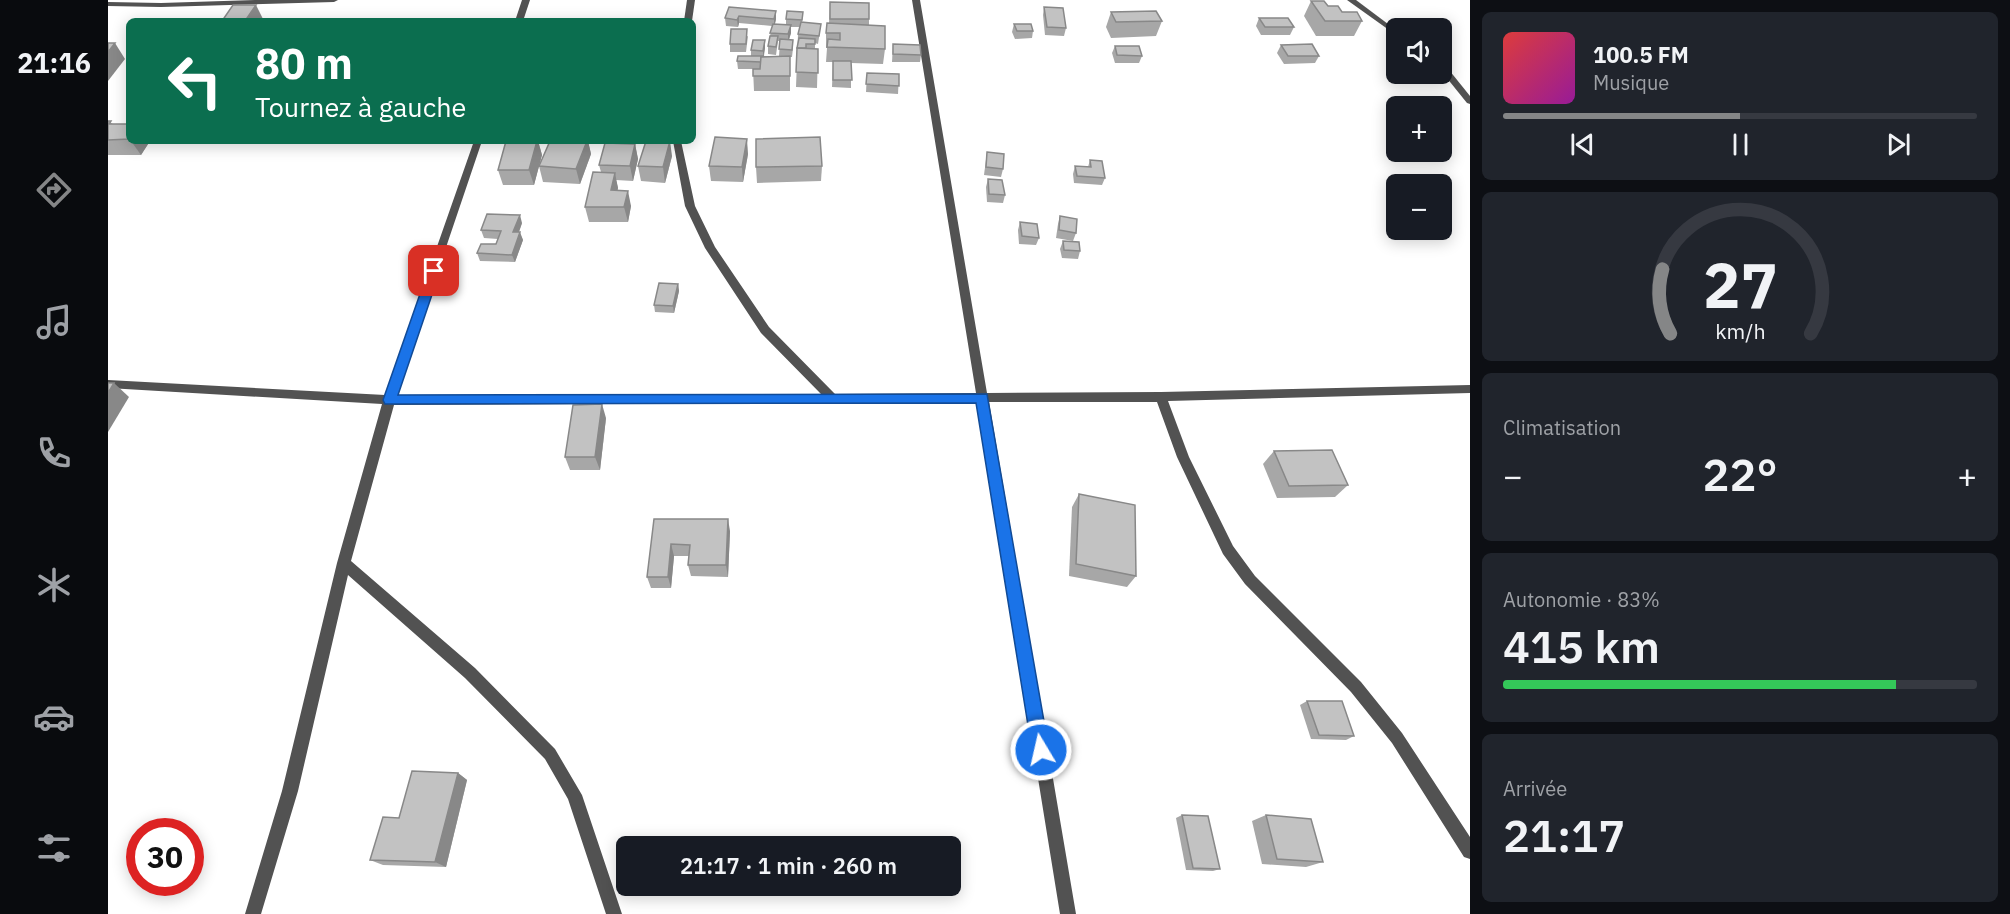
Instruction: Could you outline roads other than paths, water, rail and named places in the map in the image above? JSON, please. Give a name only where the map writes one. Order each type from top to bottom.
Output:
[{"type":"street","points":[[108,4],[334,0]]},
{"type":"street","points":[[520,18],[526,0]]},
{"type":"street","points":[[688,18],[691,0]]},
{"type":"street","points":[[916,0],[1068,914]]},
{"type":"street","points":[[1351,0],[1386,26]]},
{"type":"street","points":[[1452,79],[1470,101]]},
{"type":"street","points":[[253,914],[290,791],[344,563],[389,400],[477,144]]},
{"type":"street","points":[[678,144],[690,206],[710,248],[765,330],[832,398]]},
{"type":"street","points":[[108,384],[389,400],[1161,397],[1470,389]]},
{"type":"street","points":[[1161,397],[1184,457],[1228,550],[1250,580],[1356,687],[1397,738],[1470,851]]},
{"type":"street","points":[[344,563],[470,673],[550,754],[574,795],[614,914]]}]
